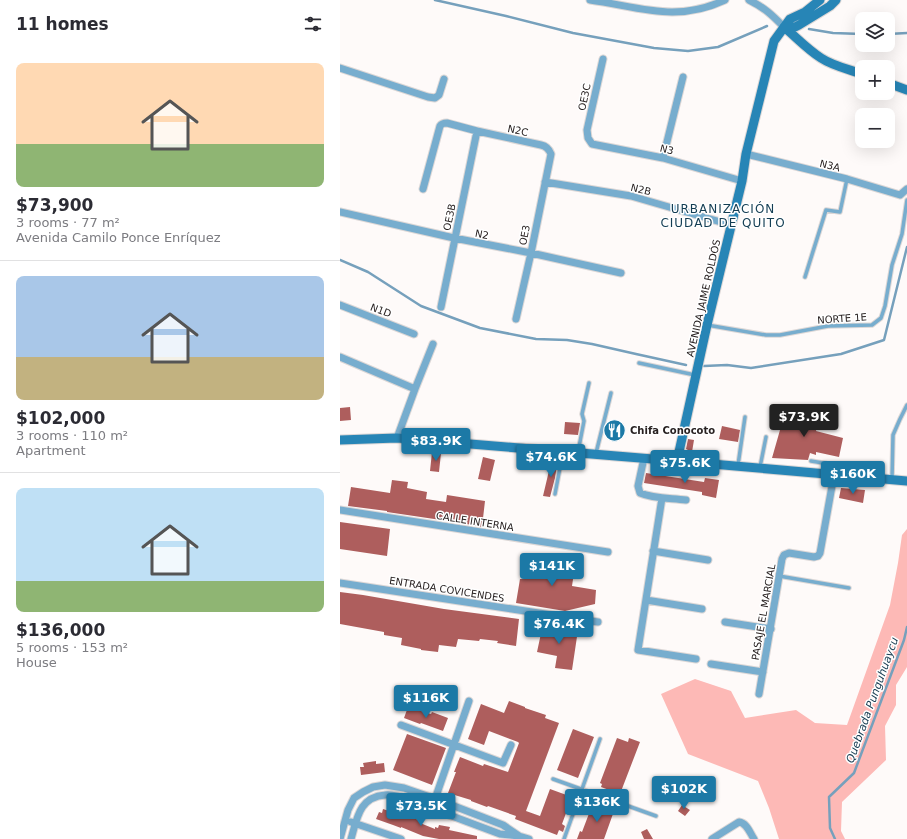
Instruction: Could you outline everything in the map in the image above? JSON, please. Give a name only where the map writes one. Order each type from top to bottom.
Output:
[{"type":"street","points":[[590,0],[658,12],[691,11],[712,6],[725,0]]},
{"type":"street","points":[[749,0],[762,6],[773,15],[814,54],[828,62],[855,72]]},
{"type":"street","name":"AVENIDA JAIME ROLDÓS","points":[[677,461],[707,325],[742,181],[746,154],[774,41],[790,19],[805,12],[820,0]]},
{"type":"street","points":[[784,27],[799,26],[830,2]]},
{"type":"street","name":"OE3C","points":[[588,138],[588,130],[603,59]]},
{"type":"street","points":[[340,68],[435,98],[439,95],[444,79]]},
{"type":"street","points":[[663,158],[683,77]]},
{"type":"street","points":[[895,86],[907,90]]},
{"type":"street","name":"N2C","points":[[423,189],[440,126],[442,124],[447,123],[541,145],[547,148],[551,154]]},
{"type":"street","name":"OE3B","points":[[441,307],[477,131]]},
{"type":"street","name":"N3","points":[[588,138],[592,144],[663,158],[742,181]]},
{"type":"street","name":"OE3","points":[[516,319],[551,154]]},
{"type":"street","name":"N3A","points":[[746,154],[847,179],[900,195],[907,188]]},
{"type":"street","name":"N2B","points":[[545,182],[631,196],[731,225]]},
{"type":"street","name":"N2","points":[[340,212],[454,238],[621,273]]},
{"type":"street","name":"N1D","points":[[340,305],[414,334]]},
{"type":"street","points":[[397,438],[433,344]]},
{"type":"street","points":[[340,357],[415,389]]},
{"type":"street","points":[[340,440],[397,438],[831,474],[907,482]]},
{"type":"street","points":[[644,458],[638,486],[640,493],[662,498],[686,500]]},
{"type":"street","name":"PASAJE EL MARCIAL","points":[[759,694],[782,559],[784,555],[789,553],[814,557],[818,556],[820,553],[831,474]]},
{"type":"street","points":[[662,498],[638,650],[696,659]]},
{"type":"street","name":"CALLE INTERNA","points":[[340,510],[608,552]]},
{"type":"street","points":[[653,551],[708,560]]},
{"type":"street","name":"ENTRADA COVICENDES","points":[[340,583],[598,622]]},
{"type":"street","points":[[646,600],[702,609]]},
{"type":"street","points":[[725,622],[771,629]]},
{"type":"street","points":[[711,664],[763,672]]},
{"type":"street","points":[[431,808],[436,799],[469,700]]},
{"type":"street","points":[[401,725],[503,763],[511,745]]},
{"type":"street","points":[[340,839],[348,810],[354,798],[373,787],[385,785],[404,788],[503,824],[519,836]]},
{"type":"street","points":[[351,839],[358,812],[363,805],[376,797],[386,794],[401,797],[500,834],[519,836],[529,839]]},
{"type":"street","points":[[456,817],[460,808]]},
{"type":"street","points":[[345,821],[356,823],[401,839]]},
{"type":"street","points":[[712,839],[740,822],[743,822],[754,839]]},
{"type":"lane","points":[[805,277],[826,210],[840,212],[847,179]]},
{"type":"lane","name":"NORTE 1E","points":[[707,325],[766,335],[780,335],[828,326],[872,325],[881,318],[883,312],[892,265],[902,234],[907,200]]},
{"type":"lane","points":[[639,363],[696,376]]},
{"type":"lane","points":[[578,453],[584,421],[582,414],[589,383]]},
{"type":"lane","points":[[595,454],[611,393]]},
{"type":"lane","points":[[892,480],[893,435],[907,405]]},
{"type":"lane","points":[[738,466],[745,417]]},
{"type":"lane","points":[[759,468],[766,437]]},
{"type":"lane","points":[[555,494],[563,451]]},
{"type":"lane","points":[[811,461],[829,464],[831,474]]},
{"type":"lane","points":[[779,576],[849,588]]},
{"type":"lane","points":[[564,839],[600,739]]},
{"type":"lane","points":[[553,778],[656,816]]},
{"type":"shaded area","points":[[907,529],[907,667],[896,685],[896,705],[885,726],[886,760],[842,802],[841,831],[845,839],[779,839],[758,781],[688,754],[661,694],[695,679],[731,691],[745,718],[796,710],[815,723],[847,725],[890,605],[902,535]]},
{"type":"building","points":[[350,407],[351,420],[340,421],[340,408]]},
{"type":"building","points":[[786,409],[819,416],[816,431],[843,438],[839,457],[816,452],[816,455],[810,453],[808,460],[772,458]]},
{"type":"building","name":"Chifa Conocoto","points":[[611,421],[624,424],[620,439],[607,436]]},
{"type":"building","points":[[565,422],[580,423],[578,435],[564,434]]},
{"type":"building","points":[[722,426],[740,430],[738,442],[719,439]]},
{"type":"building","points":[[688,439],[694,440],[692,452],[686,449]]},
{"type":"building","points":[[432,452],[441,453],[439,472],[430,471]]},
{"type":"building","points":[[483,457],[495,460],[490,481],[478,479]]},
{"type":"building","points":[[552,458],[558,459],[555,478],[550,497],[543,496]]},
{"type":"building","points":[[646,473],[704,482],[705,478],[719,480],[716,498],[702,495],[702,492],[644,483]]},
{"type":"building","points":[[392,480],[408,482],[407,488],[427,492],[426,499],[446,502],[447,495],[485,501],[482,527],[441,519],[348,506],[351,487],[390,493]]},
{"type":"building","points":[[841,488],[865,490],[863,503],[839,498]]},
{"type":"building","points":[[340,522],[390,529],[387,556],[340,549]]},
{"type":"building","points":[[527,558],[575,566],[572,586],[596,590],[595,604],[565,611],[516,603],[520,579],[524,579]]},
{"type":"building","points":[[340,592],[444,609],[519,619],[516,646],[497,643],[498,641],[480,639],[479,641],[458,639],[456,647],[439,645],[438,652],[401,645],[402,638],[384,635],[384,632],[340,624]]},
{"type":"building","points":[[543,624],[578,630],[572,670],[555,668],[557,656],[537,652]]},
{"type":"building","points":[[509,701],[546,715],[545,718],[559,723],[526,811],[540,816],[550,789],[572,797],[562,824],[565,826],[563,832],[559,830],[557,835],[515,819],[516,816],[448,793],[460,757],[483,766],[484,764],[508,772],[519,743],[518,742],[489,731],[484,745],[468,739],[481,704],[504,713]]},
{"type":"building","points":[[408,707],[431,714],[432,712],[448,718],[443,731],[404,718]]},
{"type":"building","points":[[573,729],[594,737],[578,778],[557,770]]},
{"type":"building","points":[[407,734],[446,748],[432,785],[393,770]]},
{"type":"building","points":[[617,738],[628,742],[629,738],[640,742],[620,794],[601,787],[602,784],[600,783]]},
{"type":"building","points":[[376,761],[376,764],[384,763],[385,772],[361,775],[360,767],[364,767],[363,763]]},
{"type":"building","points":[[593,803],[614,811],[604,839],[577,839],[580,831],[582,832]]},
{"type":"building","points":[[682,805],[690,810],[685,816],[678,811]]},
{"type":"building","points":[[383,809],[401,813],[421,821],[420,823],[435,829],[435,827],[438,828],[439,825],[450,827],[449,830],[477,836],[477,839],[439,839],[423,836],[376,819],[379,812],[382,813]]},
{"type":"building","points":[[647,829],[653,839],[644,839],[641,832]]},
{"type":"waterway","points":[[435,0],[573,33],[654,48],[688,51],[718,47],[767,26]]},
{"type":"waterway","points":[[809,29],[833,33],[855,34]]},
{"type":"waterway","points":[[895,34],[907,33]]},
{"type":"waterway","points":[[704,366],[727,365],[751,368],[841,354],[884,340],[907,247]]},
{"type":"waterway","points":[[340,260],[368,272],[421,306],[480,328],[536,339],[567,340],[592,344],[686,365]]},
{"type":"waterway","name":"Quebrada Punguhuaycu","points":[[835,839],[830,828],[829,797],[854,773],[904,640],[907,627]]},
{"type":"place","name":"Chifa Conocoto","points":[[615,430]]},
{"type":"district","name":"URBANIZACIÓN CIUDAD DE QUITO","points":[[723,216]]}]
